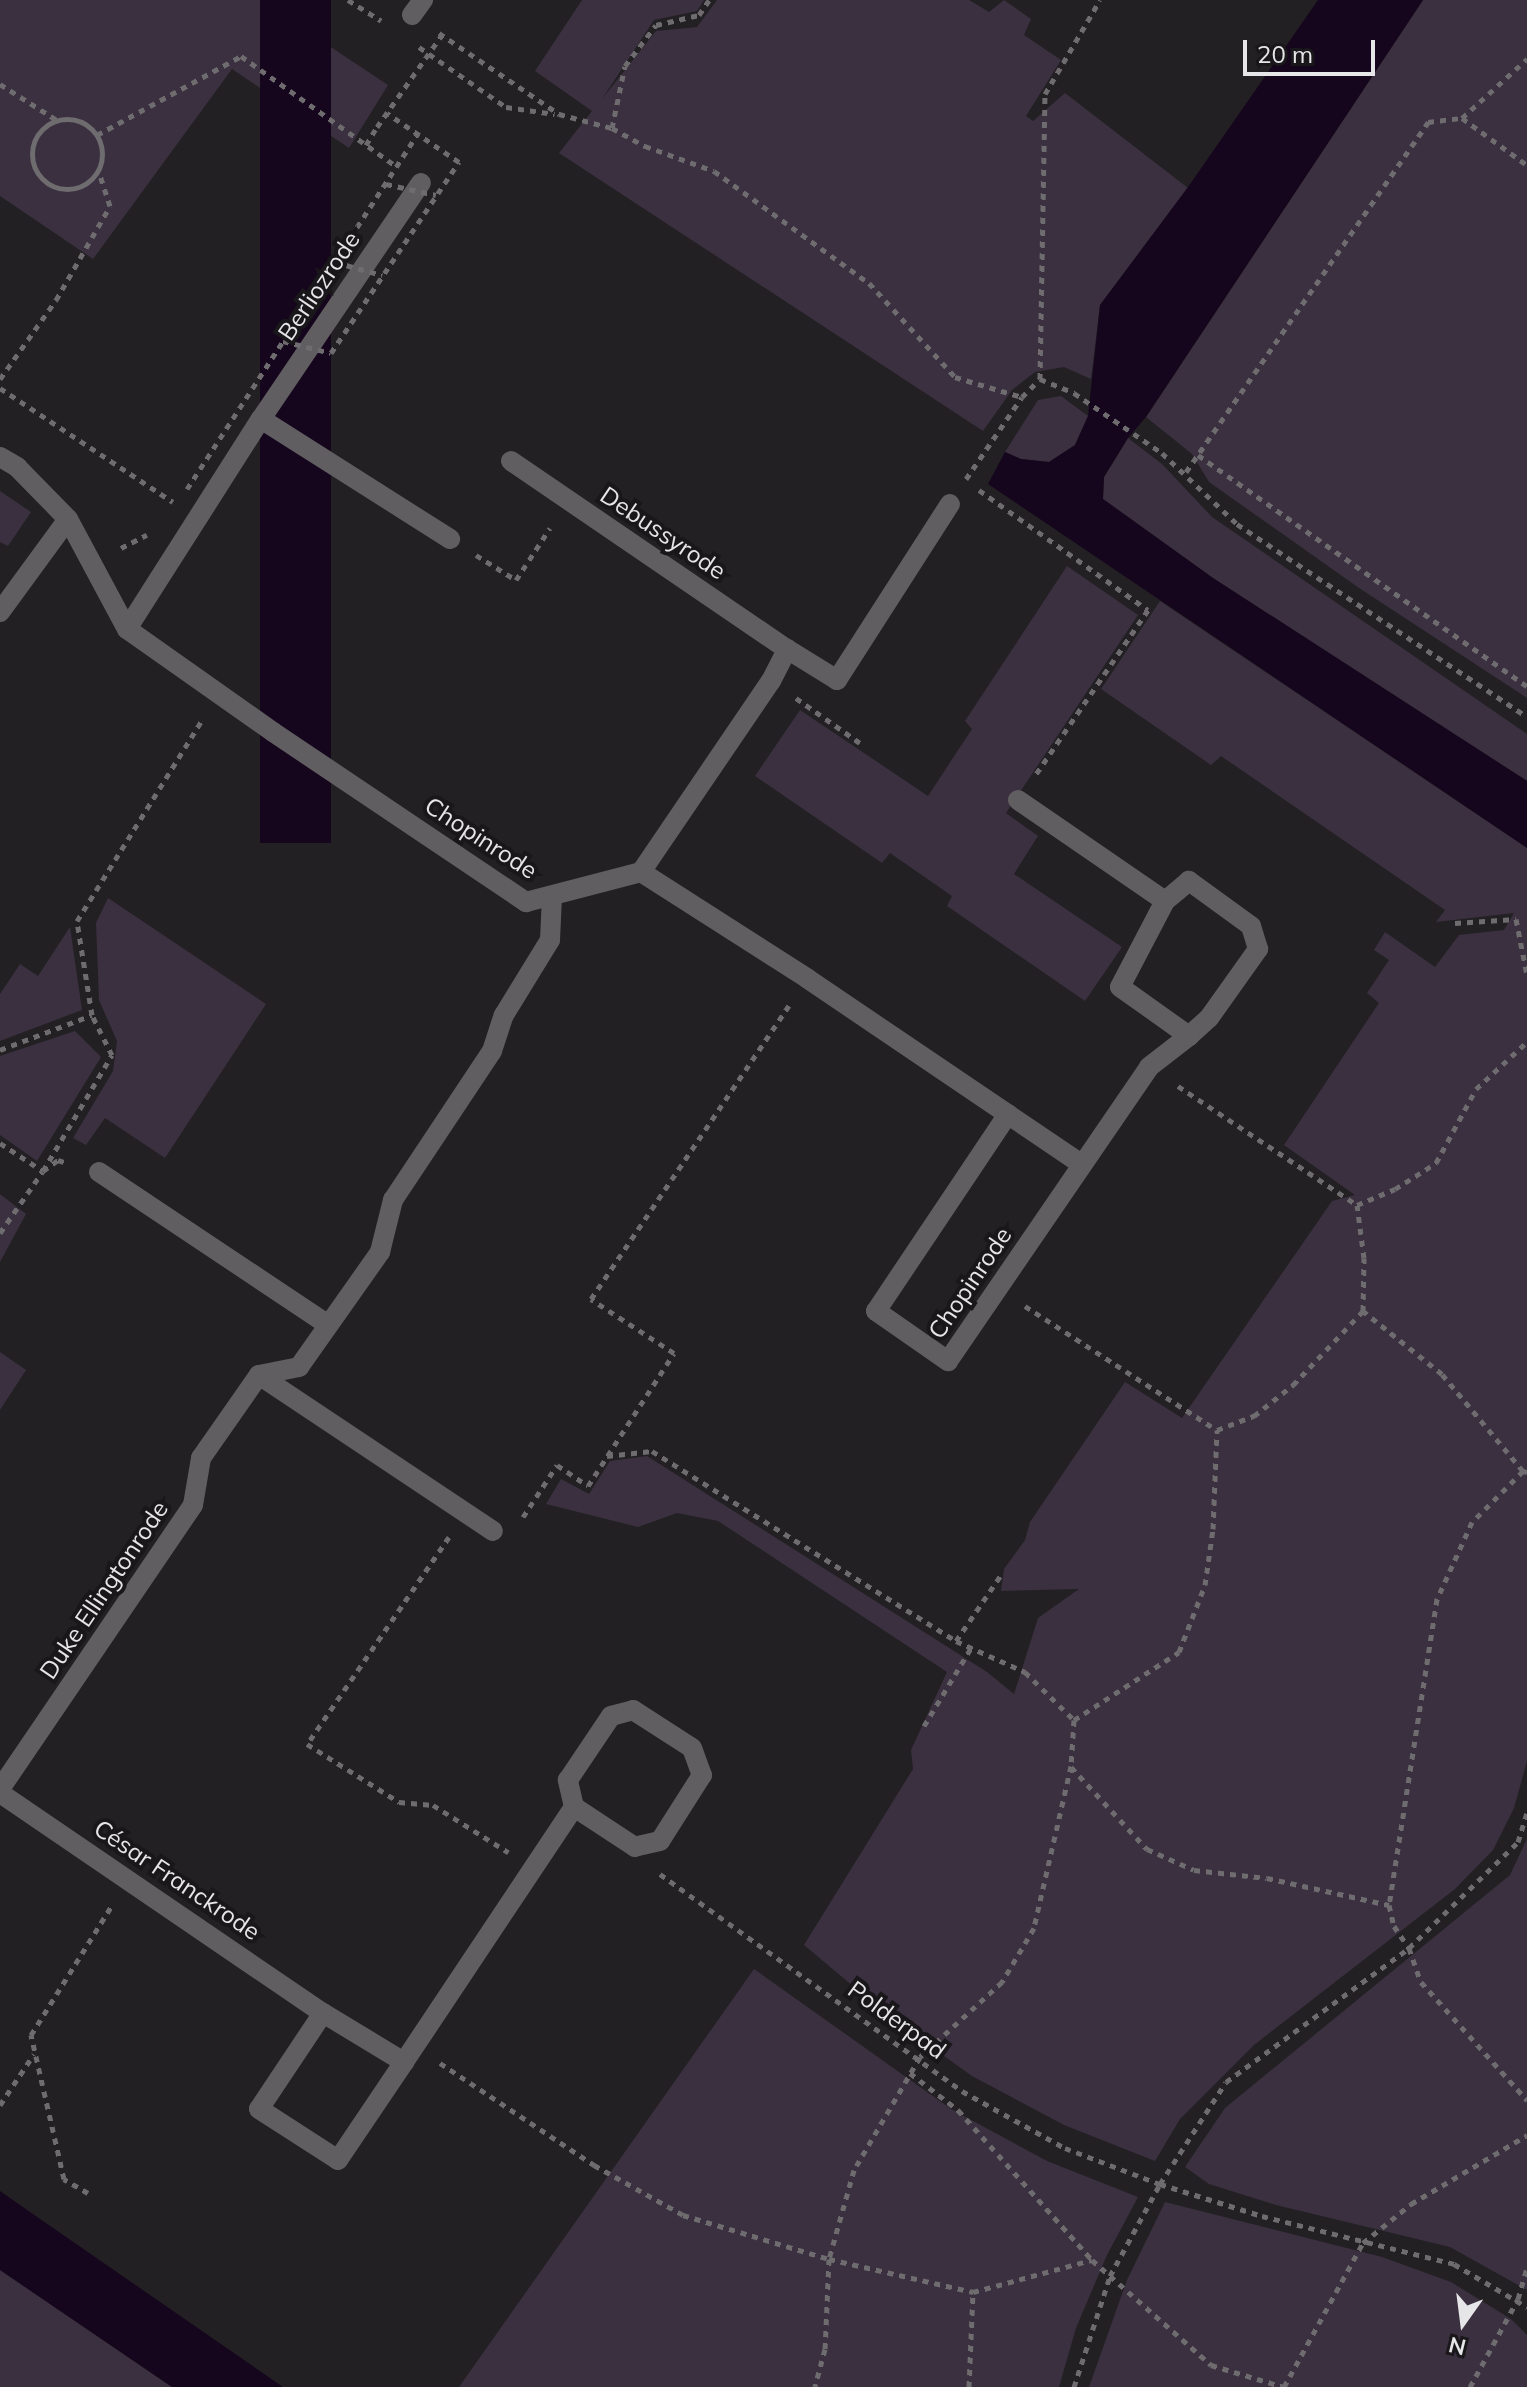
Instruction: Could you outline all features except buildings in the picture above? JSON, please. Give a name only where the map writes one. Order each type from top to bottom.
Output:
[{"type":"street","name":"Berliozrode","points":[[127,629],[261,419],[429,189]]},
{"type":"street","points":[[261,419],[450,539]]},
{"type":"street","name":"Chopinrode","points":[[0,457],[17,467],[68,519],[127,629],[526,902],[641,872]]},
{"type":"street","name":"Debussyrode","points":[[511,461],[837,680],[950,504]]},
{"type":"street","points":[[0,612],[68,519]]},
{"type":"street","points":[[787,649],[771,681],[641,872],[808,979],[1080,1163]]},
{"type":"street","points":[[1018,800],[1165,901],[1120,987],[1189,1036]]},
{"type":"street","name":"Chopinrode","points":[[1008,1114],[876,1311],[948,1361],[999,1289],[1080,1163],[1149,1067],[1209,1018],[1258,949],[1251,926],[1189,881],[1165,901]]},
{"type":"street","points":[[259,1375],[299,1367],[380,1252],[393,1200],[492,1051],[504,1015],[550,940],[552,896]]},
{"type":"street","points":[[99,1172],[328,1325]]},
{"type":"street","points":[[259,1375],[493,1531]]},
{"type":"street","name":"Duke Ellingtonrode","points":[[0,1791],[193,1505],[201,1458],[259,1375]]},
{"type":"street","points":[[633,1710],[692,1748],[702,1775],[660,1841],[635,1847],[574,1807],[568,1780],[611,1716],[633,1710]]},
{"type":"street","name":"César Franckrode","points":[[0,1791],[323,2013],[410,2054]]},
{"type":"street","points":[[323,2013],[259,2109],[338,2160],[574,1807]]},
{"type":"path","points":[[348,0],[390,28]]},
{"type":"path","points":[[612,128],[625,66],[656,25],[699,15],[709,0]]},
{"type":"path","points":[[950,504],[1022,397],[1040,379],[1045,94],[1100,0]]},
{"type":"path","points":[[418,7],[442,35],[559,114]]},
{"type":"path","points":[[366,145],[442,35]]},
{"type":"path","points":[[416,45],[506,107],[559,114],[612,128],[645,146],[714,171],[869,283],[955,377],[1022,397]]},
{"type":"path","points":[[97,135],[241,56],[429,189]]},
{"type":"path","points":[[1186,472],[1428,122],[1462,118],[1527,59]]},
{"type":"path","points":[[0,84],[57,120],[76,120],[97,135],[102,146],[98,170],[110,206],[56,300],[0,379]]},
{"type":"path","points":[[283,341],[331,353],[382,275],[429,189],[459,162],[387,113]]},
{"type":"path","points":[[1462,118],[1527,165]]},
{"type":"path","points":[[57,120],[38,134],[32,149],[37,174],[46,183],[71,189],[89,181],[98,170]]},
{"type":"path","points":[[187,489],[418,133]]},
{"type":"path","points":[[386,184],[429,189]]},
{"type":"path","points":[[335,262],[382,275]]},
{"type":"path","points":[[1040,379],[1074,393],[1162,453],[1186,472],[1237,524],[1527,717]]},
{"type":"path","points":[[0,388],[177,504]]},
{"type":"path","points":[[1198,455],[1527,686]]},
{"type":"path","points":[[450,539],[516,580],[568,500]]},
{"type":"path","points":[[994,500],[1148,610],[1018,800]]},
{"type":"path","points":[[771,681],[860,743]]},
{"type":"path","points":[[0,1233],[43,1171],[112,1055],[92,1015],[77,921],[218,693]]},
{"type":"path","points":[[1455,923],[1516,919],[1527,975]]},
{"type":"path","points":[[493,1531],[507,1540],[557,1465],[588,1486],[674,1353],[591,1299],[808,979]]},
{"type":"path","points":[[0,1050],[92,1015]]},
{"type":"path","points":[[1357,1205],[1395,1189],[1436,1163],[1476,1089],[1527,1042]]},
{"type":"path","points":[[1149,1067],[1357,1205],[1364,1258],[1363,1311],[1293,1385],[1254,1416],[1217,1430]]},
{"type":"path","points":[[0,1143],[43,1171]]},
{"type":"path","points":[[43,1171],[58,1160],[99,1172]]},
{"type":"path","points":[[999,1289],[1217,1430]]},
{"type":"path","points":[[1363,1311],[1442,1374],[1525,1471],[1472,1522],[1437,1599],[1389,1905],[1394,1926],[1409,1948],[1421,1982],[1527,2100]]},
{"type":"path","points":[[1074,1720],[1179,1652],[1205,1585],[1213,1529],[1217,1430]]},
{"type":"path","points":[[607,1456],[652,1451],[956,1641],[1025,1672],[1074,1720],[1071,1766],[1051,1865],[1034,1928],[1002,1982],[920,2057],[854,2170],[829,2259],[825,2349],[815,2387]]},
{"type":"path","points":[[466,1512],[307,1744],[399,1802],[433,1805],[533,1867]]},
{"type":"path","points":[[956,1641],[1001,1575]]},
{"type":"path","points":[[924,1726],[971,1648]]},
{"type":"path","points":[[1071,1766],[1147,1849],[1194,1870],[1267,1878],[1389,1905]]},
{"type":"path","points":[[1074,2387],[1110,2276],[1160,2184],[1226,2082],[1409,1948],[1518,1842],[1527,1813]]},
{"type":"path","name":"Polderpad","points":[[635,1847],[648,1867],[920,2057],[962,2091],[1065,2148],[1160,2184],[1363,2243],[1454,2264],[1527,2307]]},
{"type":"path","points":[[88,2193],[64,2179],[31,2035],[128,1878]]},
{"type":"path","points":[[0,2105],[35,2053]]},
{"type":"path","points":[[410,2054],[683,2215],[829,2259],[973,2292],[1092,2260]]},
{"type":"path","points":[[910,2073],[958,2110],[1092,2260],[1211,2365],[1284,2387],[1363,2243],[1411,2204],[1527,2135]]},
{"type":"path","points":[[1470,2387],[1518,2299],[1527,2267]]},
{"type":"path","points":[[969,2387],[973,2292]]},
{"type":"shaded area","points":[[0,0],[260,0],[388,85],[349,148],[232,69],[93,259],[0,196]]},
{"type":"shaded area","points":[[260,0],[331,0],[331,843],[260,843]]},
{"type":"shaded area","points":[[582,0],[704,0],[697,11],[654,20],[602,99],[656,31],[697,27],[717,0],[969,0],[989,12],[1004,0],[1031,19],[1024,35],[1061,60],[1026,116],[1033,121],[1065,93],[1188,188],[1100,305],[1091,379],[1064,367],[1035,372],[1012,390],[983,431],[559,153],[592,111],[535,71]]},
{"type":"shaded area","points":[[1318,0],[1423,0],[1146,417],[1128,438],[1104,477],[1103,499],[1213,578],[1527,781],[1527,848],[988,484],[1005,452],[1021,459],[1049,462],[1075,445],[1088,416],[1100,305],[1188,187]]},
{"type":"shaded area","points":[[1423,0],[1527,0],[1527,698],[1359,588],[1209,482],[1192,454],[1146,417]]},
{"type":"shaded area","points":[[1061,396],[1088,416],[1075,445],[1049,462],[1021,459],[1005,452],[1038,400]]},
{"type":"shaded area","points":[[1128,438],[1162,464],[1212,517],[1527,734],[1527,781],[1213,578],[1103,499],[1104,477]]},
{"type":"shaded area","points":[[0,491],[31,512],[8,546],[0,542]]},
{"type":"shaded area","points":[[1067,566],[1138,615],[1006,813],[1038,836],[1014,874],[1122,947],[1085,1001],[947,906],[952,896],[890,853],[882,863],[755,776],[800,710],[928,796],[972,729],[965,721]]},
{"type":"shaded area","points":[[1160,601],[1527,848],[1527,1761],[1514,1808],[1493,1850],[1455,1889],[1254,2045],[1180,2119],[1155,2161],[1064,2125],[972,2076],[891,2018],[804,1945],[913,1769],[911,1750],[947,1672],[718,1521],[677,1513],[638,1527],[546,1504],[561,1479],[589,1494],[610,1461],[647,1456],[987,1672],[1014,1694],[1038,1618],[1079,1589],[1001,1591],[1004,1569],[1025,1540],[1030,1522],[1125,1382],[1182,1418],[1332,1201],[1355,1195],[1284,1145],[1379,1003],[1367,993],[1389,960],[1374,950],[1385,932],[1435,967],[1459,935],[1504,930],[1514,913],[1436,922],[1445,910],[1221,756],[1211,765],[1101,689]]},
{"type":"shaded area","points":[[108,898],[266,1004],[165,1158],[105,1118],[86,1145],[73,1138],[113,1071],[117,1041],[99,1000],[96,923]]},
{"type":"shaded area","points":[[70,927],[82,1010],[0,1041],[0,994],[20,964],[38,976]]},
{"type":"shaded area","points":[[75,1031],[101,1057],[37,1161],[0,1135],[0,1056]]},
{"type":"shaded area","points":[[0,1194],[26,1214],[0,1262]]},
{"type":"shaded area","points":[[0,1352],[26,1370],[0,1410]]},
{"type":"shaded area","points":[[1527,1839],[1527,2290],[1450,2247],[1276,2205],[1209,2184],[1185,2167],[1225,2108],[1510,1875]]},
{"type":"shaded area","points":[[754,1969],[951,2109],[1047,2161],[1138,2197],[1107,2255],[1076,2328],[1059,2387],[459,2387]]},
{"type":"shaded area","points":[[0,2191],[283,2387],[172,2387],[0,2270]]},
{"type":"shaded area","points":[[1165,2202],[1382,2257],[1451,2282],[1511,2319],[1527,2335],[1527,2387],[1089,2387],[1127,2280]]},
{"type":"shaded area","points":[[0,2270],[172,2387],[0,2387]]}]
